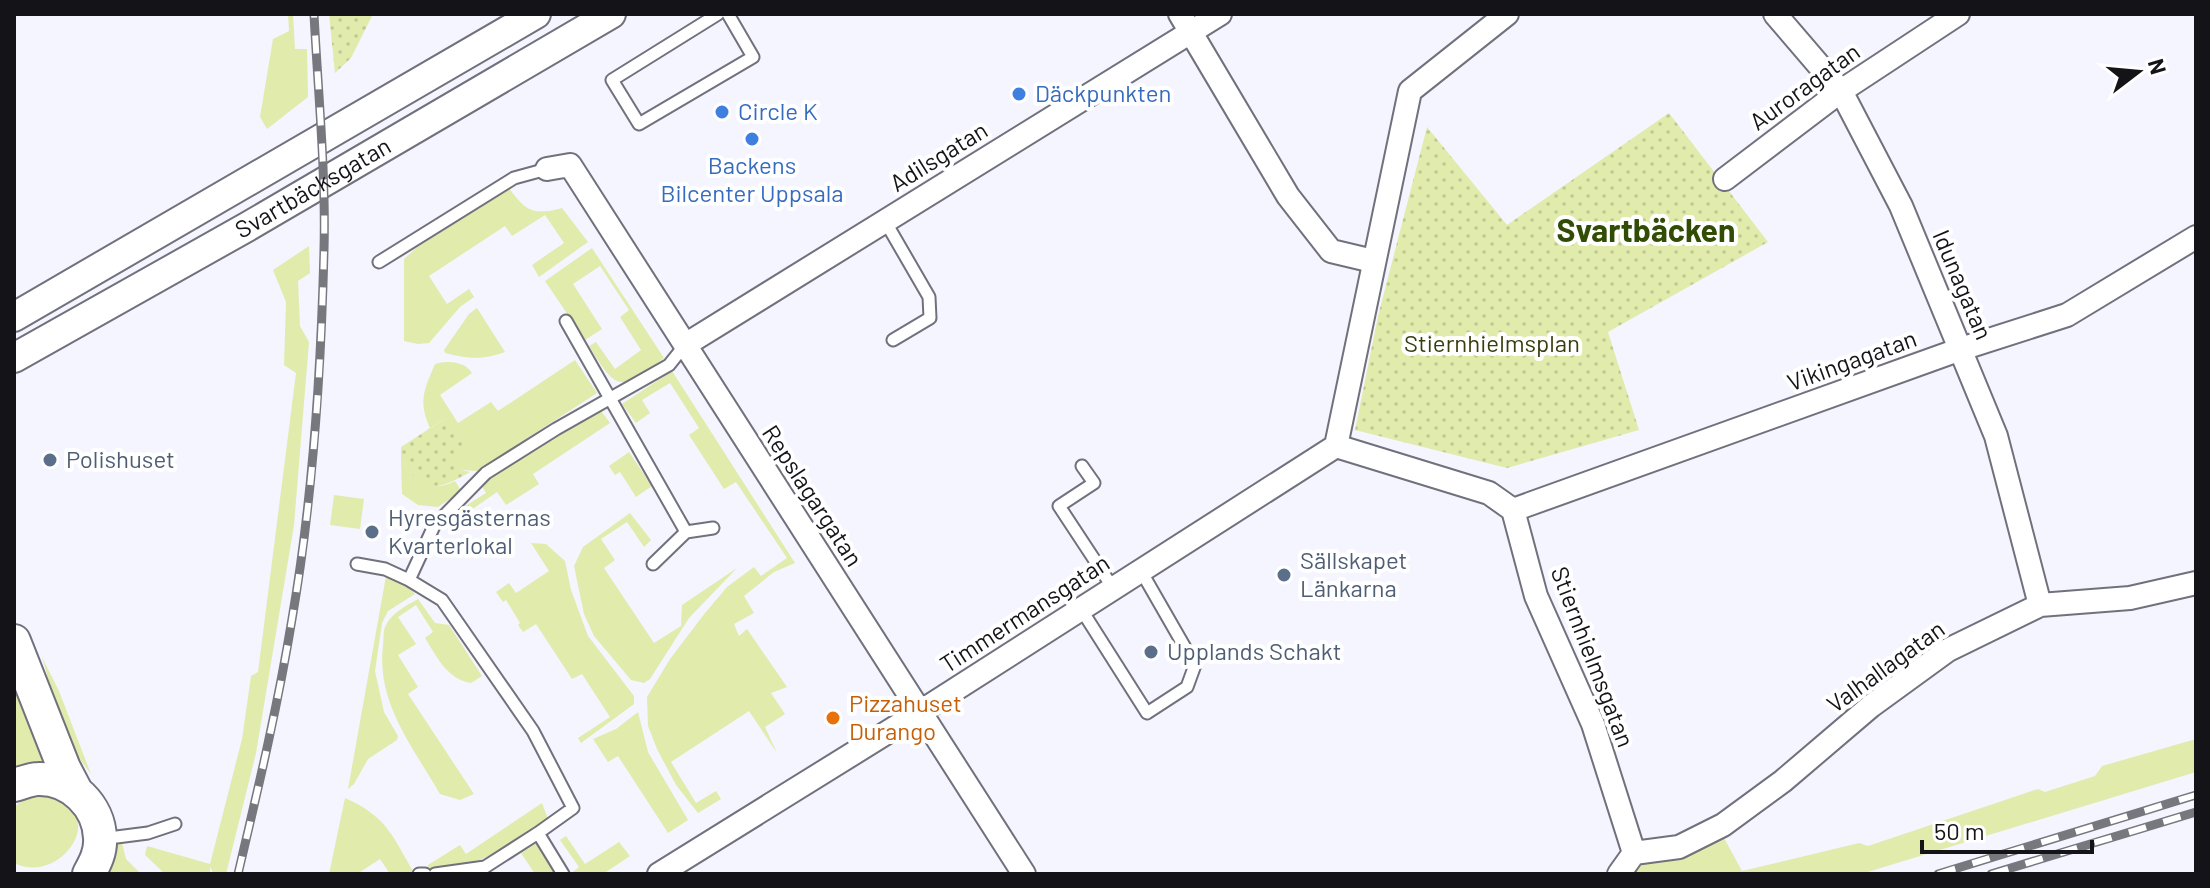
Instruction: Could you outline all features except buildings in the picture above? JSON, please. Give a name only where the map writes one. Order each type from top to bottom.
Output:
[{"type":"main road","points":[[14,641],[64,768],[95,816],[100,839],[98,857],[89,874]]},
{"type":"main road","points":[[14,785],[37,779],[58,781],[76,791]]},
{"type":"street","name":"Svartbäcksgatan","points":[[14,317],[536,14]]},
{"type":"street","name":"Svartbäcksgatan","points":[[14,358],[247,227],[611,14]]},
{"type":"street","name":"Adilsgatan","points":[[685,345],[885,221],[1185,23],[1220,14]]},
{"type":"street","points":[[1507,14],[1410,91],[1336,446],[1489,493],[1513,510]]},
{"type":"street","name":"Idunagatan","points":[[1775,14],[1841,91],[1901,206],[1996,436],[2040,605]]},
{"type":"street","name":"Auroragatan","points":[[1725,179],[1841,91],[1958,14]]},
{"type":"street","points":[[1185,23],[1288,196],[1331,251],[1373,261]]},
{"type":"street","name":"Repslagargatan","points":[[547,169],[570,165],[1024,874]]},
{"type":"street","name":"Vikingagatan","points":[[1513,510],[1961,349],[2067,315],[2196,237]]},
{"type":"street","name":"Timmermansgatan","points":[[659,874],[920,712],[1336,446]]},
{"type":"street","name":"Stiernhielmsgatan","points":[[1513,510],[1536,596],[1593,724],[1634,853]]},
{"type":"street","name":"Valhallagatan","points":[[1634,853],[1679,847],[1723,825],[1783,781],[1871,706],[1948,650],[2040,605],[2130,598],[2196,583]]},
{"type":"street","points":[[1619,874],[1634,853]]},
{"type":"lane","points":[[718,14],[612,80],[639,124],[753,57],[728,14]]},
{"type":"lane","points":[[379,262],[514,178],[547,169]]},
{"type":"lane","points":[[885,221],[929,297],[930,318],[893,340]]},
{"type":"lane","points":[[566,321],[686,532]]},
{"type":"lane","points":[[409,580],[434,526],[486,473],[669,365],[685,345]]},
{"type":"lane","points":[[1082,466],[1094,483],[1059,506],[1113,588]]},
{"type":"lane","points":[[653,564],[686,532],[713,528]]},
{"type":"lane","points":[[357,564],[385,569],[442,600],[533,731],[573,808],[485,867],[435,874]]},
{"type":"lane","points":[[1081,609],[1147,713],[1187,687],[1195,665],[1141,571]]},
{"type":"lane","points":[[100,839],[148,833],[175,824]]},
{"type":"lane","points":[[538,833],[563,874]]},
{"type":"green space","points":[[288,14],[293,14],[295,49],[307,49],[308,97],[267,129],[260,117],[273,39],[289,31]]},
{"type":"green space","points":[[329,14],[373,14],[351,58],[335,73]]},
{"type":"green space","name":"Stiernhielmsplan","points":[[1669,113],[1768,242],[1608,332],[1639,430],[1507,468],[1355,430],[1378,316],[1427,127],[1507,225]]},
{"type":"green space","points":[[509,188],[531,210],[562,208],[588,242],[539,277],[532,265],[564,243],[545,215],[512,236],[505,226],[429,276],[447,304],[469,289],[474,297],[460,307],[429,343],[404,341],[404,259]]},
{"type":"green space","points":[[309,246],[310,273],[298,281],[300,326],[309,342],[294,525],[256,753],[226,874],[214,874],[210,867],[210,874],[165,874],[145,855],[147,846],[210,864],[242,739],[251,676],[258,672],[296,373],[284,365],[286,302],[273,270]]},
{"type":"green space","points":[[592,248],[664,358],[629,381],[621,382],[607,373],[589,346],[596,342],[615,369],[641,350],[620,317],[629,310],[600,266],[573,284],[602,329],[585,340],[545,281]]},
{"type":"green space","points":[[477,308],[505,352],[475,358],[445,353],[444,350],[469,314]]},
{"type":"green space","points":[[575,360],[597,393],[477,471],[461,470],[450,461],[446,418],[430,428],[424,410],[425,389],[435,364],[455,362],[472,373],[440,395],[458,423],[491,402],[498,411]]},
{"type":"green space","points":[[672,371],[795,563],[774,572],[744,596],[754,613],[734,624],[739,636],[747,629],[787,687],[771,693],[785,714],[765,727],[777,753],[749,711],[671,762],[696,803],[716,791],[721,799],[698,813],[676,785],[657,749],[648,726],[647,697],[670,659],[727,587],[754,567],[761,576],[787,558],[736,482],[724,489],[689,435],[699,428],[670,383],[642,400],[650,413],[636,423],[622,404]]},
{"type":"green space","points":[[599,408],[610,423],[533,474],[539,484],[506,505],[497,492],[464,515],[459,510],[486,493],[480,483]]},
{"type":"green space","points":[[446,418],[468,450],[451,461],[461,470],[470,472],[449,483],[432,486],[417,479],[401,460],[401,447]]},
{"type":"green space","points":[[629,452],[652,486],[636,497],[620,472],[615,475],[609,466]]},
{"type":"green space","points":[[401,460],[424,483],[438,486],[455,481],[460,489],[438,507],[418,505],[402,494]]},
{"type":"green space","points":[[334,495],[364,499],[360,529],[330,525]]},
{"type":"green space","points":[[630,513],[651,540],[644,547],[627,522],[601,539],[615,560],[604,568],[654,643],[681,626],[682,605],[737,568],[689,618],[650,679],[644,683],[631,680],[594,636],[584,614],[574,566],[583,547]]},
{"type":"green space","points":[[531,543],[546,544],[565,561],[571,590],[588,636],[634,696],[634,704],[581,743],[578,738],[610,717],[582,674],[572,679],[536,624],[523,632],[506,600],[503,602],[496,592],[509,583],[516,593],[549,571]]},
{"type":"green space","points":[[386,576],[408,585],[415,594],[388,611],[382,623],[375,671],[384,712],[398,736],[397,740],[368,759],[348,789]]},
{"type":"green space","points":[[418,599],[435,623],[449,625],[482,676],[471,683],[449,672],[425,638],[433,632],[416,605],[398,617],[416,644],[398,655],[418,687],[408,694],[474,794],[460,800],[440,794],[399,724],[385,686],[382,666],[385,627],[395,614]]},
{"type":"green space","points":[[42,657],[59,691],[91,774],[61,727]]},
{"type":"green space","points":[[14,687],[47,770],[14,776]]},
{"type":"green space","points":[[638,712],[648,752],[688,820],[668,833],[618,756],[608,762],[593,739],[616,729]]},
{"type":"green space","points":[[2196,739],[2196,772],[1861,874],[1624,874],[1657,856],[1724,838],[1742,871],[1859,843],[1868,846],[2038,789],[2045,792],[2095,776],[2102,766]]},
{"type":"green space","points":[[35,796],[60,801],[74,812],[78,826],[75,840],[65,854],[50,864],[33,867],[14,863],[14,807],[22,800]]},
{"type":"green space","points":[[345,798],[370,812],[386,828],[413,871],[411,874],[390,874],[380,859],[357,874],[329,874]]},
{"type":"green space","points":[[542,803],[548,819],[507,847],[462,865],[428,869],[428,865],[460,845],[466,854]]},
{"type":"green space","points":[[566,836],[585,864],[619,842],[630,856],[603,874],[570,874],[579,867],[560,840]]},
{"type":"green space","points":[[116,842],[122,843],[126,859],[141,874],[109,874]]},
{"type":"green space","points":[[536,843],[556,874],[535,874],[521,853]]},
{"type":"railway","points":[[238,874],[286,651],[299,573],[315,435],[324,221],[314,14]]},
{"type":"railway","points":[[1938,874],[2196,795]]},
{"type":"railway","points":[[1991,874],[2196,812]]},
{"type":"place","name":"Däckpunkten","points":[[1019,94]]},
{"type":"place","name":"Circle K","points":[[722,112]]},
{"type":"place","name":"Backens Bilcenter Uppsala","points":[[752,139]]},
{"type":"place","name":"Polishuset","points":[[50,460]]},
{"type":"place","name":"Hyresgästernas Kvarterlokal","points":[[372,532]]},
{"type":"place","name":"Sällskapet Länkarna","points":[[1284,575]]},
{"type":"place","name":"Upplands Schakt","points":[[1151,652]]},
{"type":"place","name":"Pizzahuset Durango","points":[[833,718]]},
{"type":"district","name":"Svartbäcken","points":[[1646,231]]}]
